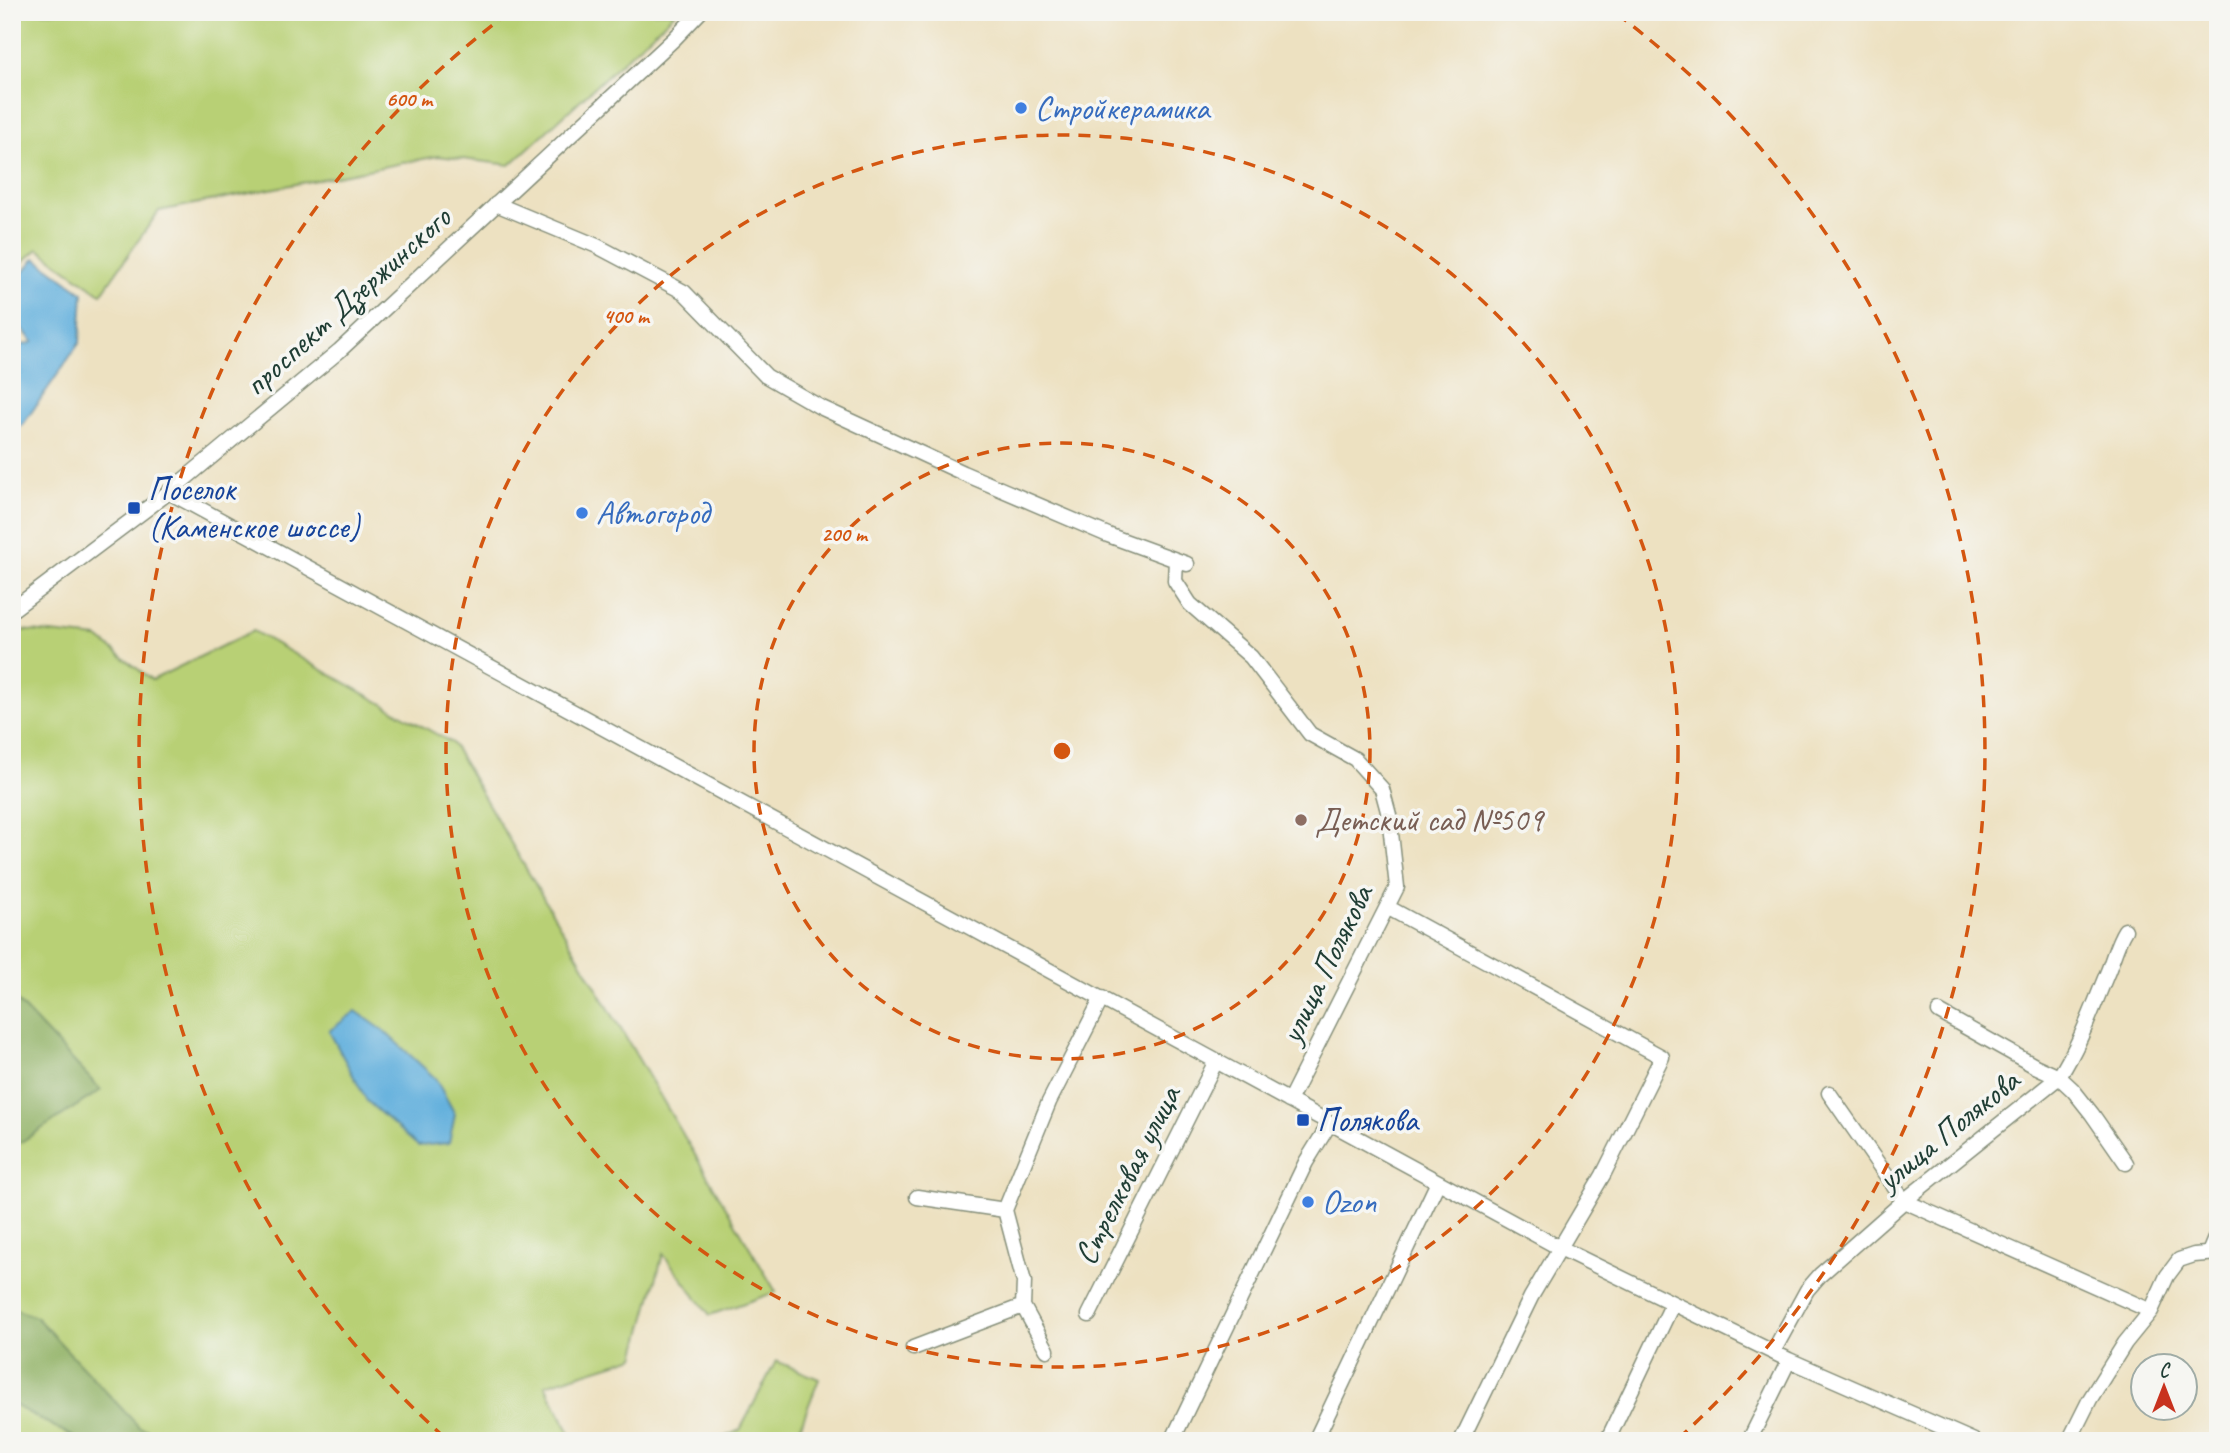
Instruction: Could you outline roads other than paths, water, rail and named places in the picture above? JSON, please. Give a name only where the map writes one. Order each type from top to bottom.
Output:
[{"type":"street","name":"проспект Дзержинского","points":[[12,610],[169,492],[339,351],[700,12]]},
{"type":"street","points":[[2212,12],[2218,13]]},
{"type":"street","name":"улица Полякова","points":[[496,204],[597,246],[684,292],[766,376],[820,407],[988,483],[1182,562],[1175,581],[1190,604],[1251,657],[1310,734],[1355,760],[1381,789],[1389,815],[1397,887],[1289,1101]]},
{"type":"street","points":[[169,492],[1560,1248],[1789,1360],[1974,1441]]},
{"type":"street","points":[[1387,907],[1662,1057],[1603,1175],[1531,1297],[1461,1441]]},
{"type":"street","name":"улица Полякова","points":[[1773,1352],[1807,1290],[1820,1275],[1904,1201],[2059,1077],[2069,1062],[2125,930]]},
{"type":"street","points":[[1046,1350],[1023,1306],[1024,1282],[1005,1210],[1049,1102],[1102,998]]},
{"type":"street","points":[[1939,1012],[2059,1077],[2092,1114],[2126,1163]]},
{"type":"street","name":"Стрелковая улица","points":[[1089,1315],[1216,1061]]},
{"type":"street","points":[[1829,1093],[1904,1201],[2151,1311]]},
{"type":"street","points":[[1172,1441],[1294,1185],[1330,1123]]},
{"type":"street","points":[[1315,1441],[1438,1182]]},
{"type":"street","points":[[917,1197],[1005,1210]]},
{"type":"street","points":[[2069,1441],[2090,1399],[2125,1343],[2151,1311],[2167,1276],[2179,1260],[2213,1253],[2218,1231]]},
{"type":"street","points":[[1607,1441],[1672,1305]]},
{"type":"street","points":[[913,1348],[1023,1306]]},
{"type":"street","points":[[1749,1441],[1789,1360]]},
{"type":"water","points":[[35,258],[83,293],[80,342],[22,426],[12,430],[12,345],[15,347],[33,342],[12,316],[12,285]]},
{"type":"water","points":[[356,1011],[384,1031],[435,1078],[455,1114],[449,1143],[418,1146],[367,1101],[329,1031]]},
{"type":"place","name":"Стройкерамика","points":[[1021,108]]},
{"type":"place","name":"Поселок (Каменское шоссе)","points":[[134,508]]},
{"type":"place","name":"Автогород","points":[[582,513]]},
{"type":"place","name":"Детский сад №509","points":[[1301,820]]},
{"type":"place","name":"Полякова","points":[[1303,1120]]},
{"type":"place","name":"Ozon","points":[[1308,1202]]}]
